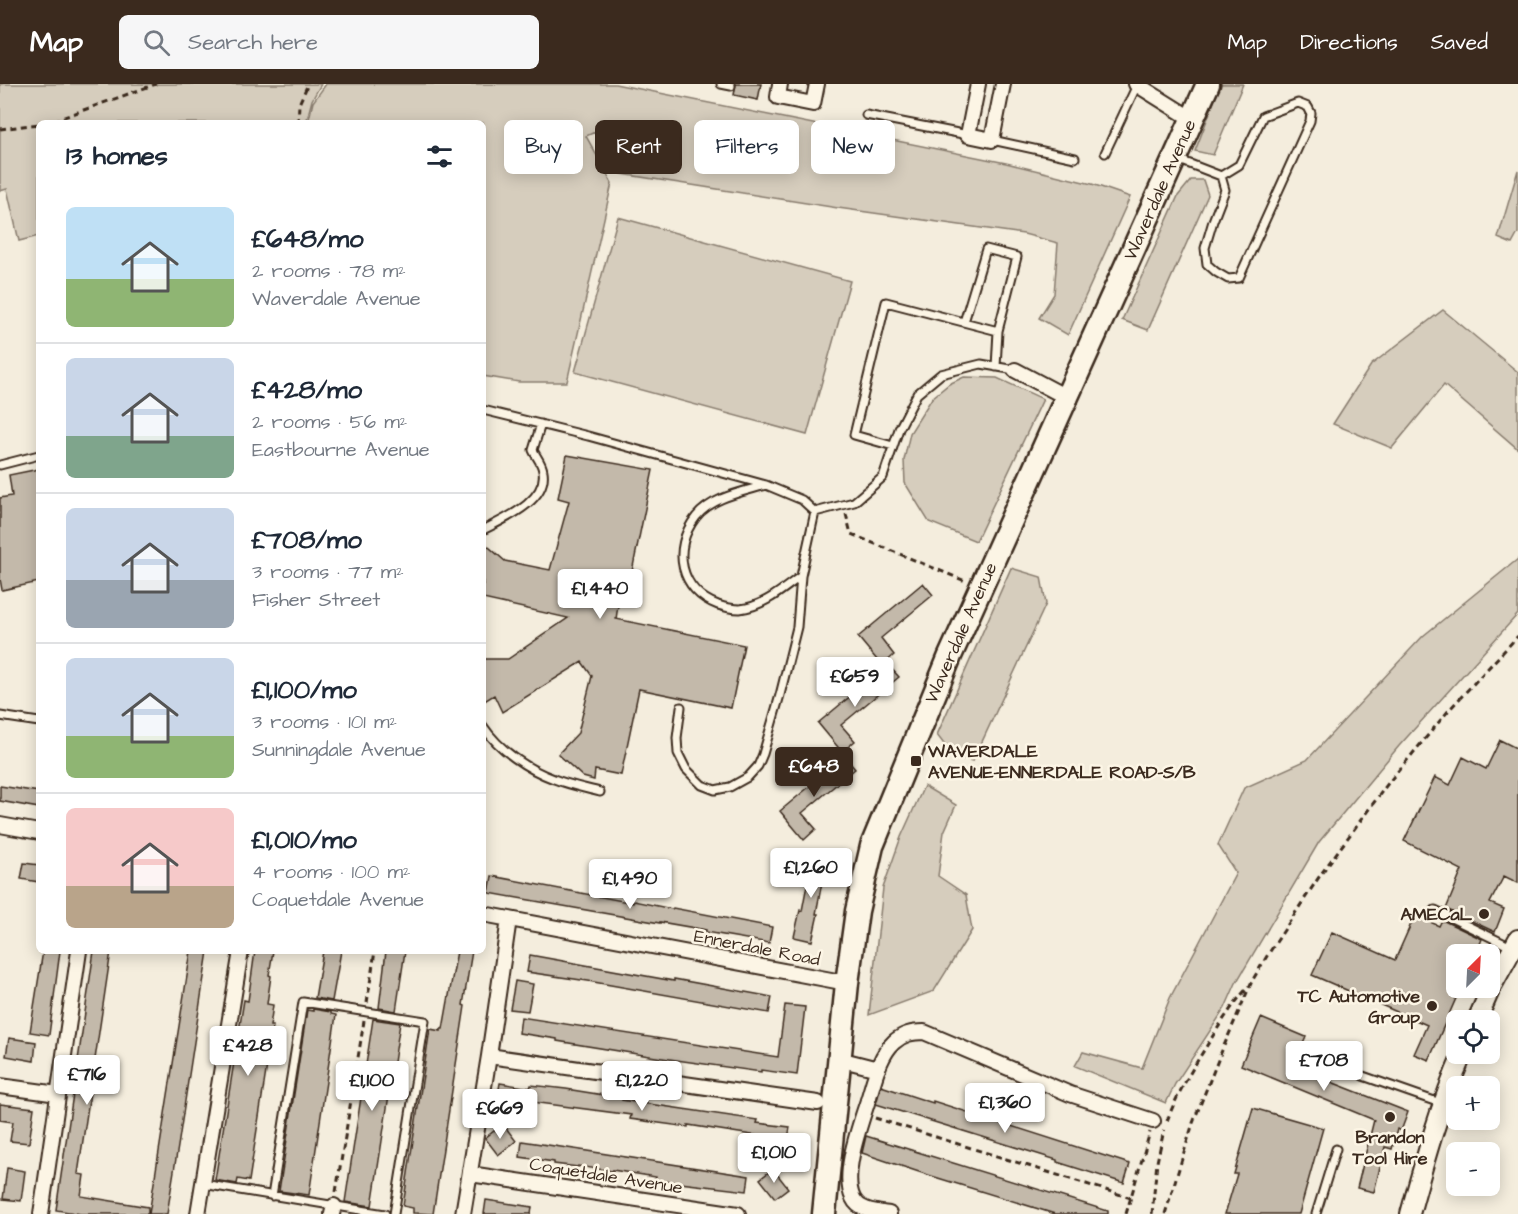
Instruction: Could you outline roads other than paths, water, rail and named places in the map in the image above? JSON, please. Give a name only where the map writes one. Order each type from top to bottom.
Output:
[{"type":"main road","name":"Waverdale Avenue","points":[[824,1214],[847,983],[857,911],[872,846],[950,656],[1208,84]]},
{"type":"street","points":[[780,84],[778,97],[813,104],[817,84]]},
{"type":"street","points":[[978,84],[969,135],[992,140],[1003,84]]},
{"type":"street","points":[[1136,84],[1192,119]]},
{"type":"street","points":[[1015,370],[1066,397]]},
{"type":"street","points":[[0,825],[36,831]]},
{"type":"street","name":"Ennerdale Road","points":[[486,915],[847,983]]},
{"type":"street","points":[[463,1214],[509,919]]},
{"type":"street","points":[[1481,1010],[1516,944]]},
{"type":"street","points":[[41,1214],[79,954]]},
{"type":"street","points":[[198,1214],[240,954]]},
{"type":"street","points":[[889,1214],[863,1208],[856,1203],[850,1188],[850,1172],[856,1135],[878,1069],[893,1042],[902,1035],[924,1032],[1070,1094],[1153,1121]]},
{"type":"street","points":[[489,1056],[818,1103]]},
{"type":"street","points":[[839,1059],[878,1069]]},
{"type":"street","points":[[1410,1214],[1428,1150],[1457,1064]]},
{"type":"street","points":[[0,1086],[58,1094]]},
{"type":"street","name":"Coquetdale Avenue","points":[[470,1174],[738,1214]]},
{"type":"lane","points":[[721,84],[731,86]]},
{"type":"lane","points":[[1105,153],[1136,84]]},
{"type":"lane","points":[[1298,103],[1308,107],[1311,113],[1310,121],[1239,278],[1228,279],[1207,264],[1205,248],[1225,190],[1221,176],[1239,165],[1263,116],[1298,103]]},
{"type":"lane","points":[[866,115],[969,135]]},
{"type":"lane","points":[[992,140],[1075,158]]},
{"type":"lane","points":[[1174,158],[1221,176]]},
{"type":"lane","points":[[964,322],[986,249],[1017,257],[998,332],[996,367]]},
{"type":"lane","points":[[893,446],[854,435],[886,302],[998,332]]},
{"type":"lane","points":[[815,512],[854,502],[884,477],[899,429],[917,394],[941,374],[981,364],[1015,370]]},
{"type":"lane","points":[[486,411],[766,485],[802,500],[815,512]]},
{"type":"lane","points":[[486,528],[528,504],[539,491],[544,473],[533,450],[541,424]]},
{"type":"lane","points":[[0,465],[36,456]]},
{"type":"lane","points":[[766,485],[724,498],[696,517],[687,532],[682,551],[683,568],[690,585],[708,601],[739,609],[768,599],[801,576]]},
{"type":"lane","points":[[681,707],[677,738],[678,753],[686,769],[702,785],[715,790],[730,787],[747,777],[758,766],[797,627],[801,576],[815,512]]},
{"type":"lane","points":[[0,716],[36,722]]},
{"type":"lane","points":[[486,731],[508,753],[531,769],[555,780],[600,792]]},
{"type":"lane","points":[[1435,910],[1516,944]]},
{"type":"lane","points":[[272,1196],[303,1002],[425,1022],[394,1214]]},
{"type":"lane","points":[[1363,1076],[1443,1104]]},
{"type":"lane","points":[[1316,1214],[1336,1149]]},
{"type":"lane","points":[[202,1184],[272,1196],[333,1210],[385,1214]]},
{"type":"place","name":"WAVERDALE AVENUE-ENNERDALE ROAD-S/B","points":[[916,761]]},
{"type":"place","name":"AMECaL","points":[[1484,914]]},
{"type":"place","name":"TC Automotive Group","points":[[1432,1006]]},
{"type":"place","name":"Brandon Tool Hire","points":[[1390,1117]]}]
